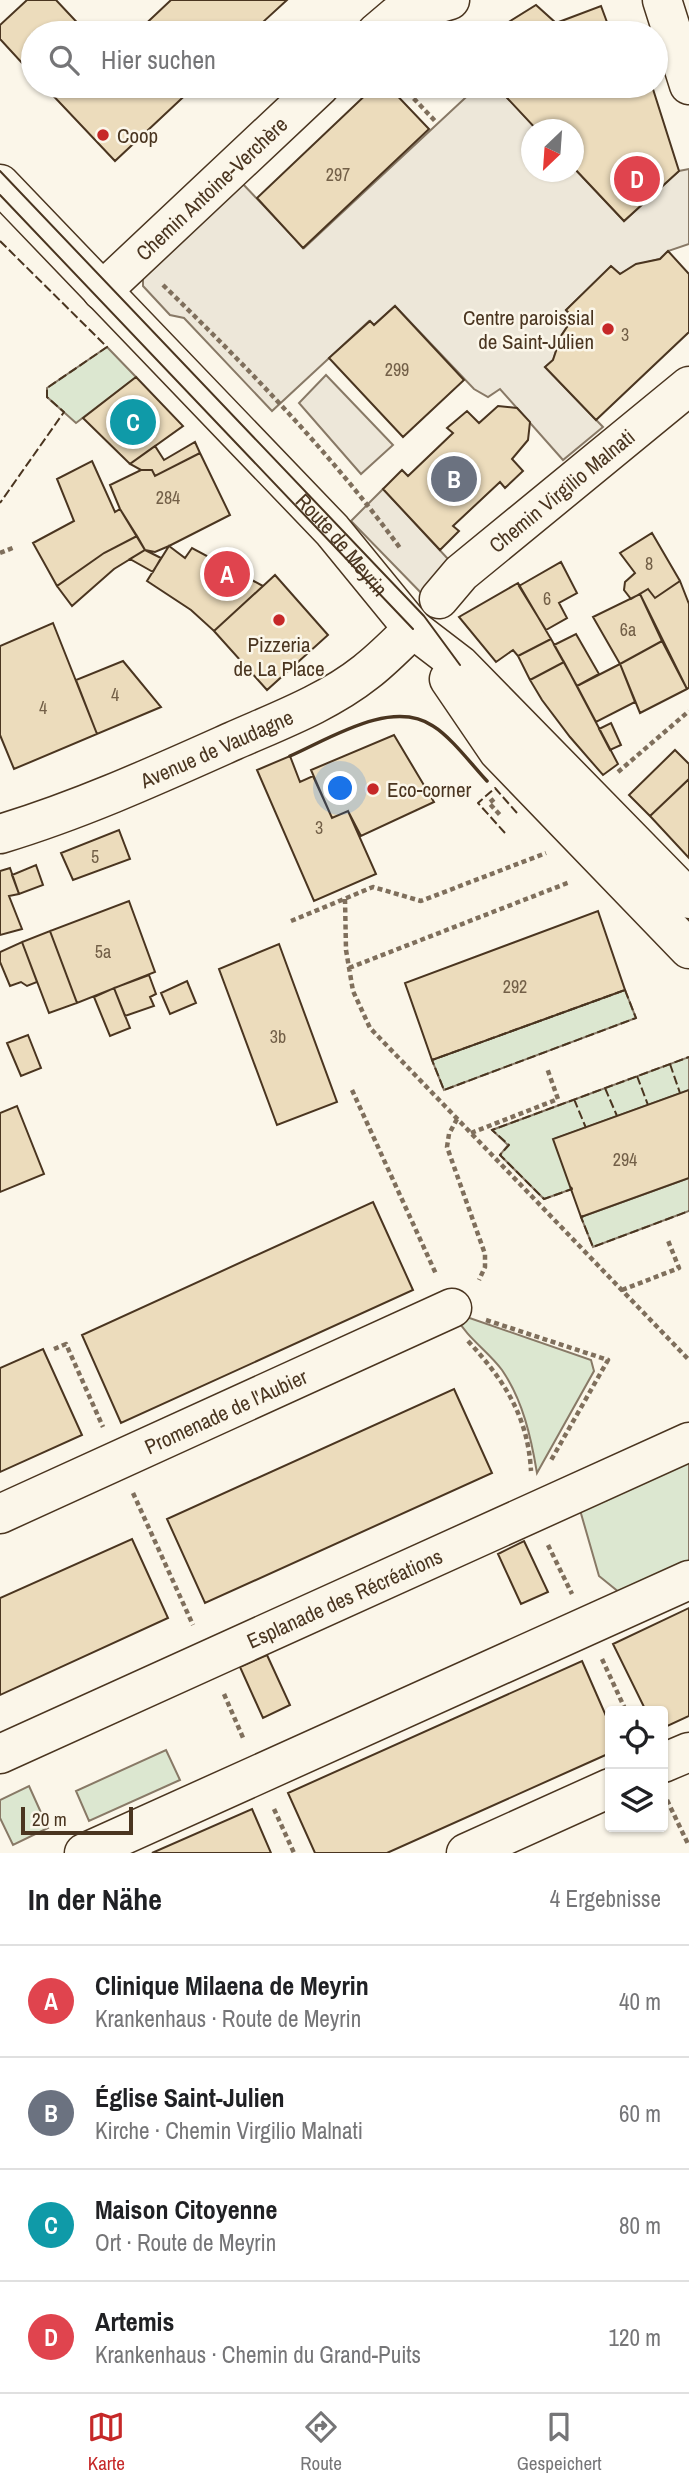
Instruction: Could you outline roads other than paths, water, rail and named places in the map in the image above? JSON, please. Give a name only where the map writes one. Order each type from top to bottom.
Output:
[{"type":"street","points":[[384,16],[450,0]]},
{"type":"street","points":[[662,0],[689,85]]},
{"type":"street","name":"Chemin Antoine-Verchère","points":[[103,291],[307,98]]},
{"type":"street","name":"Route de Meyrin","points":[[0,184],[332,530],[413,629],[460,665],[689,899]]},
{"type":"street","name":"Chemin Virgilio Malnati","points":[[450,586],[689,386]]},
{"type":"street","points":[[413,629],[498,751],[689,949]]},
{"type":"street","name":"Avenue de Vaudagne","points":[[0,834],[122,789],[295,714],[332,695],[366,672],[413,629]]},
{"type":"street","points":[[460,665],[511,740],[689,923]]},
{"type":"street","name":"Promenade de l'Aubier","points":[[0,1514],[452,1308]]},
{"type":"street","name":"Esplanade des Récréations","points":[[0,1754],[209,1660],[531,1507],[689,1442]]},
{"type":"street","points":[[85,1853],[689,1580]]},
{"type":"street","points":[[668,1761],[689,1752]]},
{"type":"street","points":[[466,1853],[605,1789]]},
{"type":"tram line","points":[[0,171],[424,616],[460,665]]},
{"type":"tram line","points":[[0,195],[413,629]]},
{"type":"place","name":"Coop","points":[[103,135]]},
{"type":"place","name":"Artemis","points":[[637,179]]},
{"type":"place","name":"Centre paroissial de Saint-Julien","points":[[608,329]]},
{"type":"place","name":"Maison Citoyenne","points":[[133,422]]},
{"type":"place","name":"Église Saint-Julien","points":[[454,479]]},
{"type":"place","name":"Clinique Milaena de Meyrin","points":[[227,574]]},
{"type":"place","name":"Pizzeria de La Place","points":[[279,620]]},
{"type":"place","name":"Eco-corner","points":[[373,789]]}]
